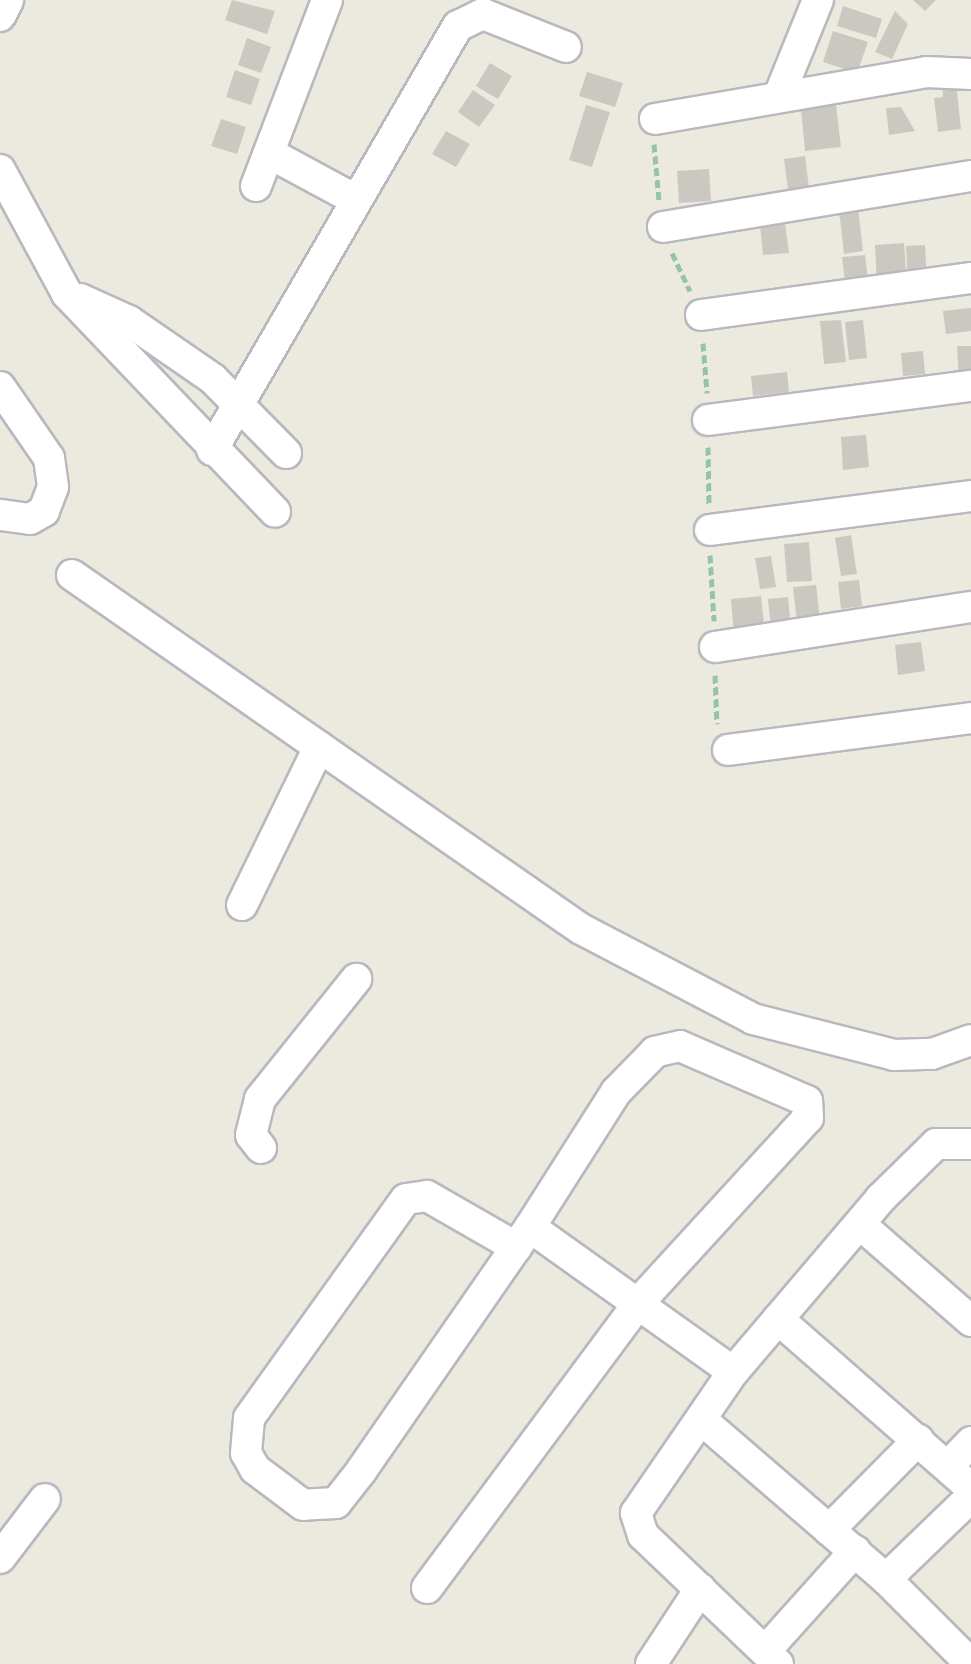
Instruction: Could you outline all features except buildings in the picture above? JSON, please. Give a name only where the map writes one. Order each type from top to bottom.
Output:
[{"type":"street","points":[[0,16],[8,0]]},
{"type":"street","points":[[256,186],[327,0]]},
{"type":"street","points":[[779,96],[818,0]]},
{"type":"street","points":[[212,450],[236,402],[442,48],[469,15],[566,47]]},
{"type":"street","points":[[655,119],[926,72],[971,74]]},
{"type":"street","points":[[269,153],[354,199]]},
{"type":"street","points":[[0,170],[13,227],[67,294],[212,450],[275,512]]},
{"type":"street","points":[[663,227],[971,176]]},
{"type":"street","points":[[701,315],[971,278]]},
{"type":"street","points":[[67,294],[129,321],[236,402],[286,453]]},
{"type":"street","points":[[708,420],[971,386]]},
{"type":"street","points":[[0,387],[49,458],[53,487],[44,511],[30,519],[0,515]]},
{"type":"street","points":[[710,530],[971,496]]},
{"type":"street","points":[[72,575],[581,929],[753,1019],[894,1055],[932,1054],[971,1040]]},
{"type":"street","points":[[715,647],[971,607]]},
{"type":"street","points":[[728,750],[971,718]]},
{"type":"street","points":[[242,905],[319,747]]},
{"type":"street","points":[[261,1148],[251,1135],[260,1099],[356,979]]},
{"type":"street","points":[[427,1588],[641,1300],[808,1118],[807,1101],[667,1047],[616,1092],[523,1237],[336,1503],[303,1505],[255,1469],[246,1453],[249,1418],[406,1199],[427,1196],[523,1237],[641,1300],[733,1372]]},
{"type":"street","points":[[855,1551],[772,1656],[643,1535],[636,1513],[703,1421],[733,1372],[861,1225],[936,1144],[971,1144]]},
{"type":"street","points":[[861,1225],[971,1321]]},
{"type":"street","points":[[778,1319],[949,1465],[971,1488]]},
{"type":"street","points":[[703,1421],[886,1579],[971,1664]]},
{"type":"street","points":[[829,1530],[918,1440]]},
{"type":"street","points":[[949,1465],[971,1442]]},
{"type":"street","points":[[886,1579],[971,1497]]},
{"type":"street","points":[[0,1558],[45,1499]]},
{"type":"street","points":[[651,1664],[700,1589]]},
{"type":"path","points":[[655,119],[663,227],[701,315],[708,420],[716,718],[728,750]]}]
